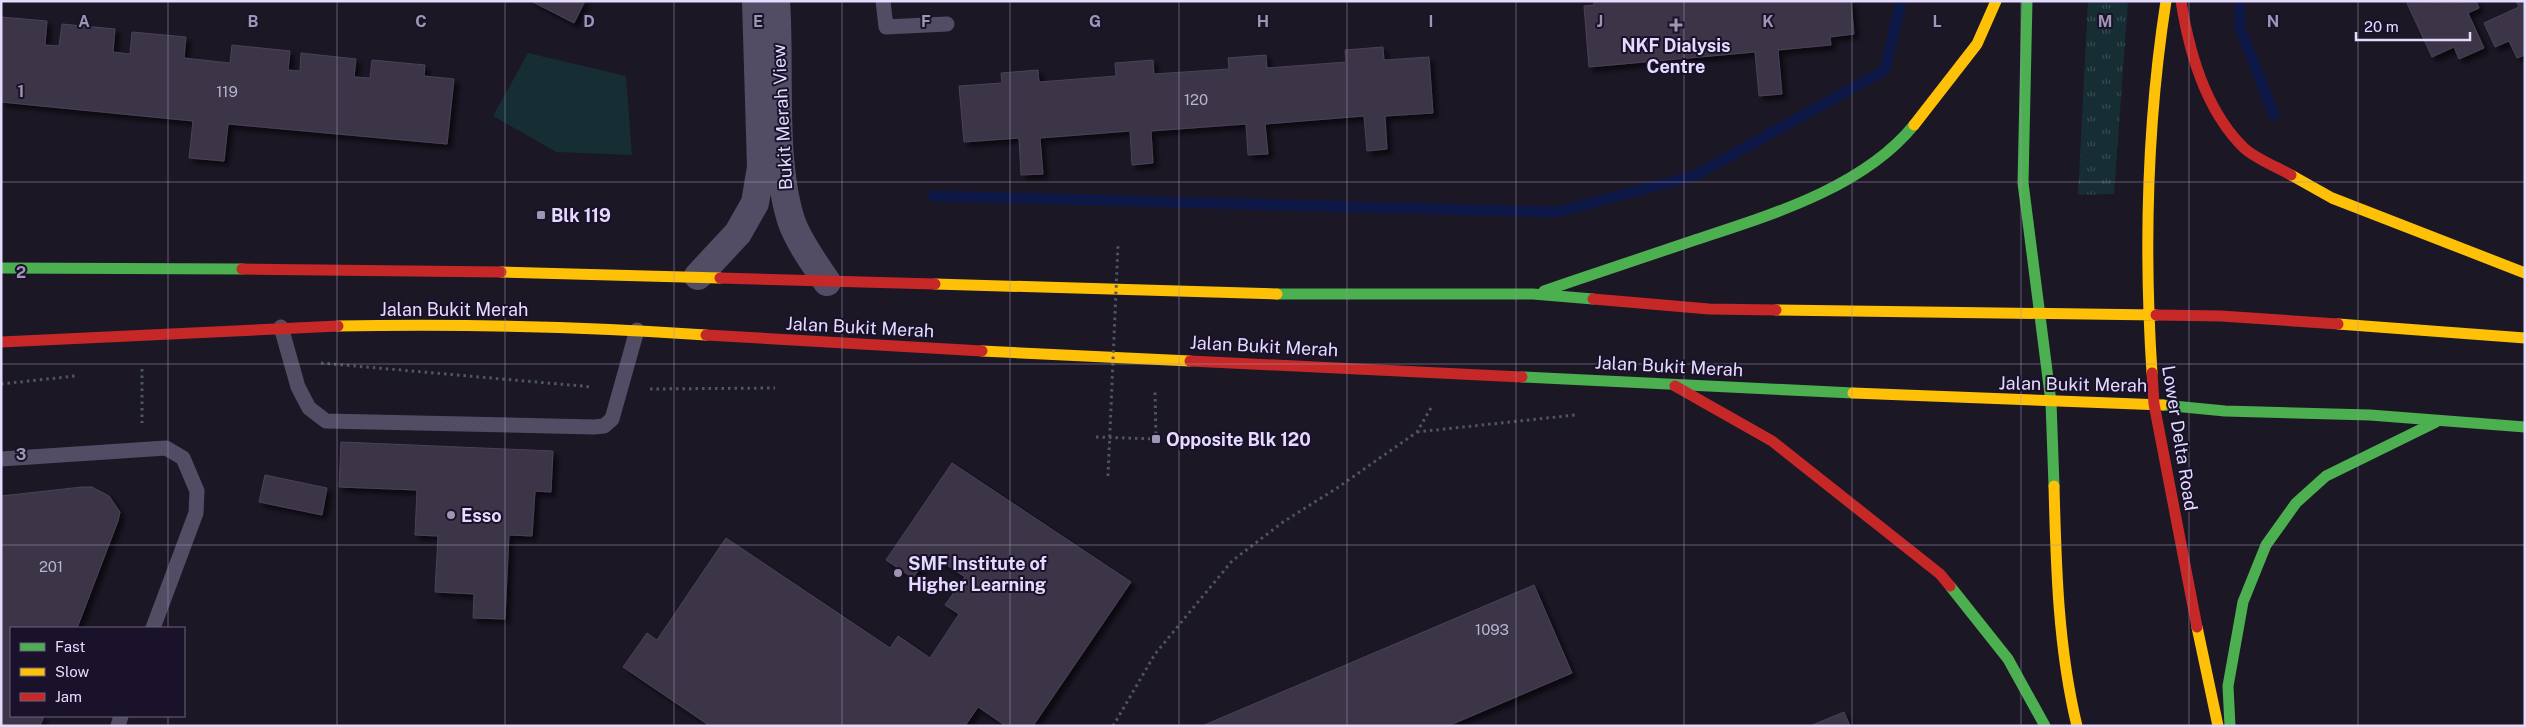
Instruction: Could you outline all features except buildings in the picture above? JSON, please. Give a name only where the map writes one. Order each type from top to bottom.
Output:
[{"type":"main road","points":[[1533,294],[1766,216],[1839,184],[1895,147],[1977,44],[1996,1]]},
{"type":"main road","points":[[2027,1],[2023,183],[2051,402],[2056,587],[2071,701],[2077,726]]},
{"type":"main road","name":"Lower Delta Road","points":[[2166,1],[2156,66],[2148,241],[2148,314],[2154,404],[2212,706],[2218,726]]},
{"type":"main road","points":[[2180,1],[2183,19],[2198,72],[2225,121],[2245,149],[2332,198],[2525,273]]},
{"type":"main road","points":[[1,261],[23,267]]},
{"type":"main road","points":[[1,268],[448,270],[1314,295],[1533,294],[1709,309],[2221,316],[2525,338]]},
{"type":"main road","name":"Jalan Bukit Merah","points":[[1,342],[180,335],[281,327],[465,324],[637,330],[805,342],[2051,402],[2154,404],[2224,411],[2370,415],[2525,427]]},
{"type":"main road","points":[[1672,384],[1772,441],[1940,574],[2008,659],[2045,726]]},
{"type":"main road","points":[[2230,726],[2228,686],[2242,602],[2266,545],[2296,503],[2326,476],[2437,421]]},
{"type":"street","name":"Bukit Merah View","points":[[698,276],[738,233],[755,202],[761,167],[756,1]]},
{"type":"street","name":"Bukit Merah View","points":[[776,1],[780,149],[786,201],[793,224],[827,282]]},
{"type":"lane","points":[[883,1],[886,27],[947,24]]},
{"type":"lane","points":[[281,327],[298,387],[309,408],[326,421],[604,426],[612,419],[637,330]]},
{"type":"lane","points":[[1,459],[166,448],[183,458],[197,491],[196,513],[154,627]]},
{"type":"path","points":[[1108,476],[1118,245]]},
{"type":"path","points":[[1096,437],[1156,439],[1156,358]]},
{"type":"path","points":[[291,360],[620,389],[774,388]]},
{"type":"path","points":[[142,368],[142,451]]},
{"type":"path","points":[[1113,726],[1155,654],[1232,561],[1283,522],[1337,488],[1417,432],[1452,373]]},
{"type":"path","points":[[1417,432],[1584,414]]},
{"type":"green space","points":[[2088,1],[2128,1],[2114,194],[2078,195]]},
{"type":"green space","points":[[528,53],[626,76],[632,155],[556,152],[493,116]]},
{"type":"waterway","points":[[934,196],[1557,212],[1694,176],[1885,70],[1901,1]]},
{"type":"waterway","points":[[2240,1],[2240,28],[2274,115]]},
{"type":"traffic: fast","points":[[2027,1],[2023,183],[2051,402],[2054,486]]},
{"type":"traffic: fast","points":[[1544,291],[1751,221],[1812,198],[1868,167],[1893,147],[1914,125]]},
{"type":"traffic: fast","points":[[1,268],[242,269]]},
{"type":"traffic: fast","points":[[1277,294],[1533,294],[1593,299]]},
{"type":"traffic: fast","points":[[1522,377],[1853,393]]},
{"type":"traffic: fast","points":[[2163,405],[2225,411],[2370,415],[2525,427]]},
{"type":"traffic: fast","points":[[2230,726],[2228,686],[2243,602],[2266,545],[2296,503],[2326,476],[2436,422]]},
{"type":"traffic: fast","points":[[1950,586],[2008,659],[2045,726]]},
{"type":"traffic: slow","points":[[1914,125],[1977,44],[1996,1]]},
{"type":"traffic: slow","points":[[2152,373],[2148,280],[2149,187],[2155,93],[2166,1]]},
{"type":"traffic: slow","points":[[2291,175],[2332,198],[2525,273]]},
{"type":"traffic: slow","points":[[501,272],[720,278]]},
{"type":"traffic: slow","points":[[935,284],[1277,294]]},
{"type":"traffic: slow","points":[[1776,310],[2156,315]]},
{"type":"traffic: slow","points":[[2338,324],[2525,338]]},
{"type":"traffic: slow","points":[[338,326],[522,326],[706,335]]},
{"type":"traffic: slow","points":[[982,351],[1190,361]]},
{"type":"traffic: slow","points":[[1853,393],[2163,405]]},
{"type":"traffic: slow","points":[[2054,486],[2059,607],[2066,667],[2077,726]]},
{"type":"traffic: slow","points":[[2197,627],[2218,726]]},
{"type":"traffic: jam","points":[[2181,1],[2194,60],[2209,99],[2219,117],[2244,148],[2260,159],[2291,175]]},
{"type":"traffic: jam","points":[[242,269],[501,272]]},
{"type":"traffic: jam","points":[[720,278],[935,284]]},
{"type":"traffic: jam","points":[[1593,299],[1709,309],[1776,310]]},
{"type":"traffic: jam","points":[[2156,315],[2221,316],[2338,324]]},
{"type":"traffic: jam","points":[[1,342],[338,326]]},
{"type":"traffic: jam","points":[[706,335],[982,351]]},
{"type":"traffic: jam","points":[[1190,361],[1522,377]]},
{"type":"traffic: jam","points":[[2152,373],[2154,404],[2197,627]]},
{"type":"traffic: jam","points":[[1675,386],[1772,441],[1940,574],[1950,586]]},
{"type":"place","name":"NKF Dialysis Centre","points":[[1676,25]]},
{"type":"place","name":"Blk 119","points":[[541,215]]},
{"type":"place","name":"Opposite Blk 120","points":[[1156,439]]},
{"type":"place","name":"Esso","points":[[451,515]]},
{"type":"place","name":"SMF Institute of Higher Learning","points":[[898,573]]}]
